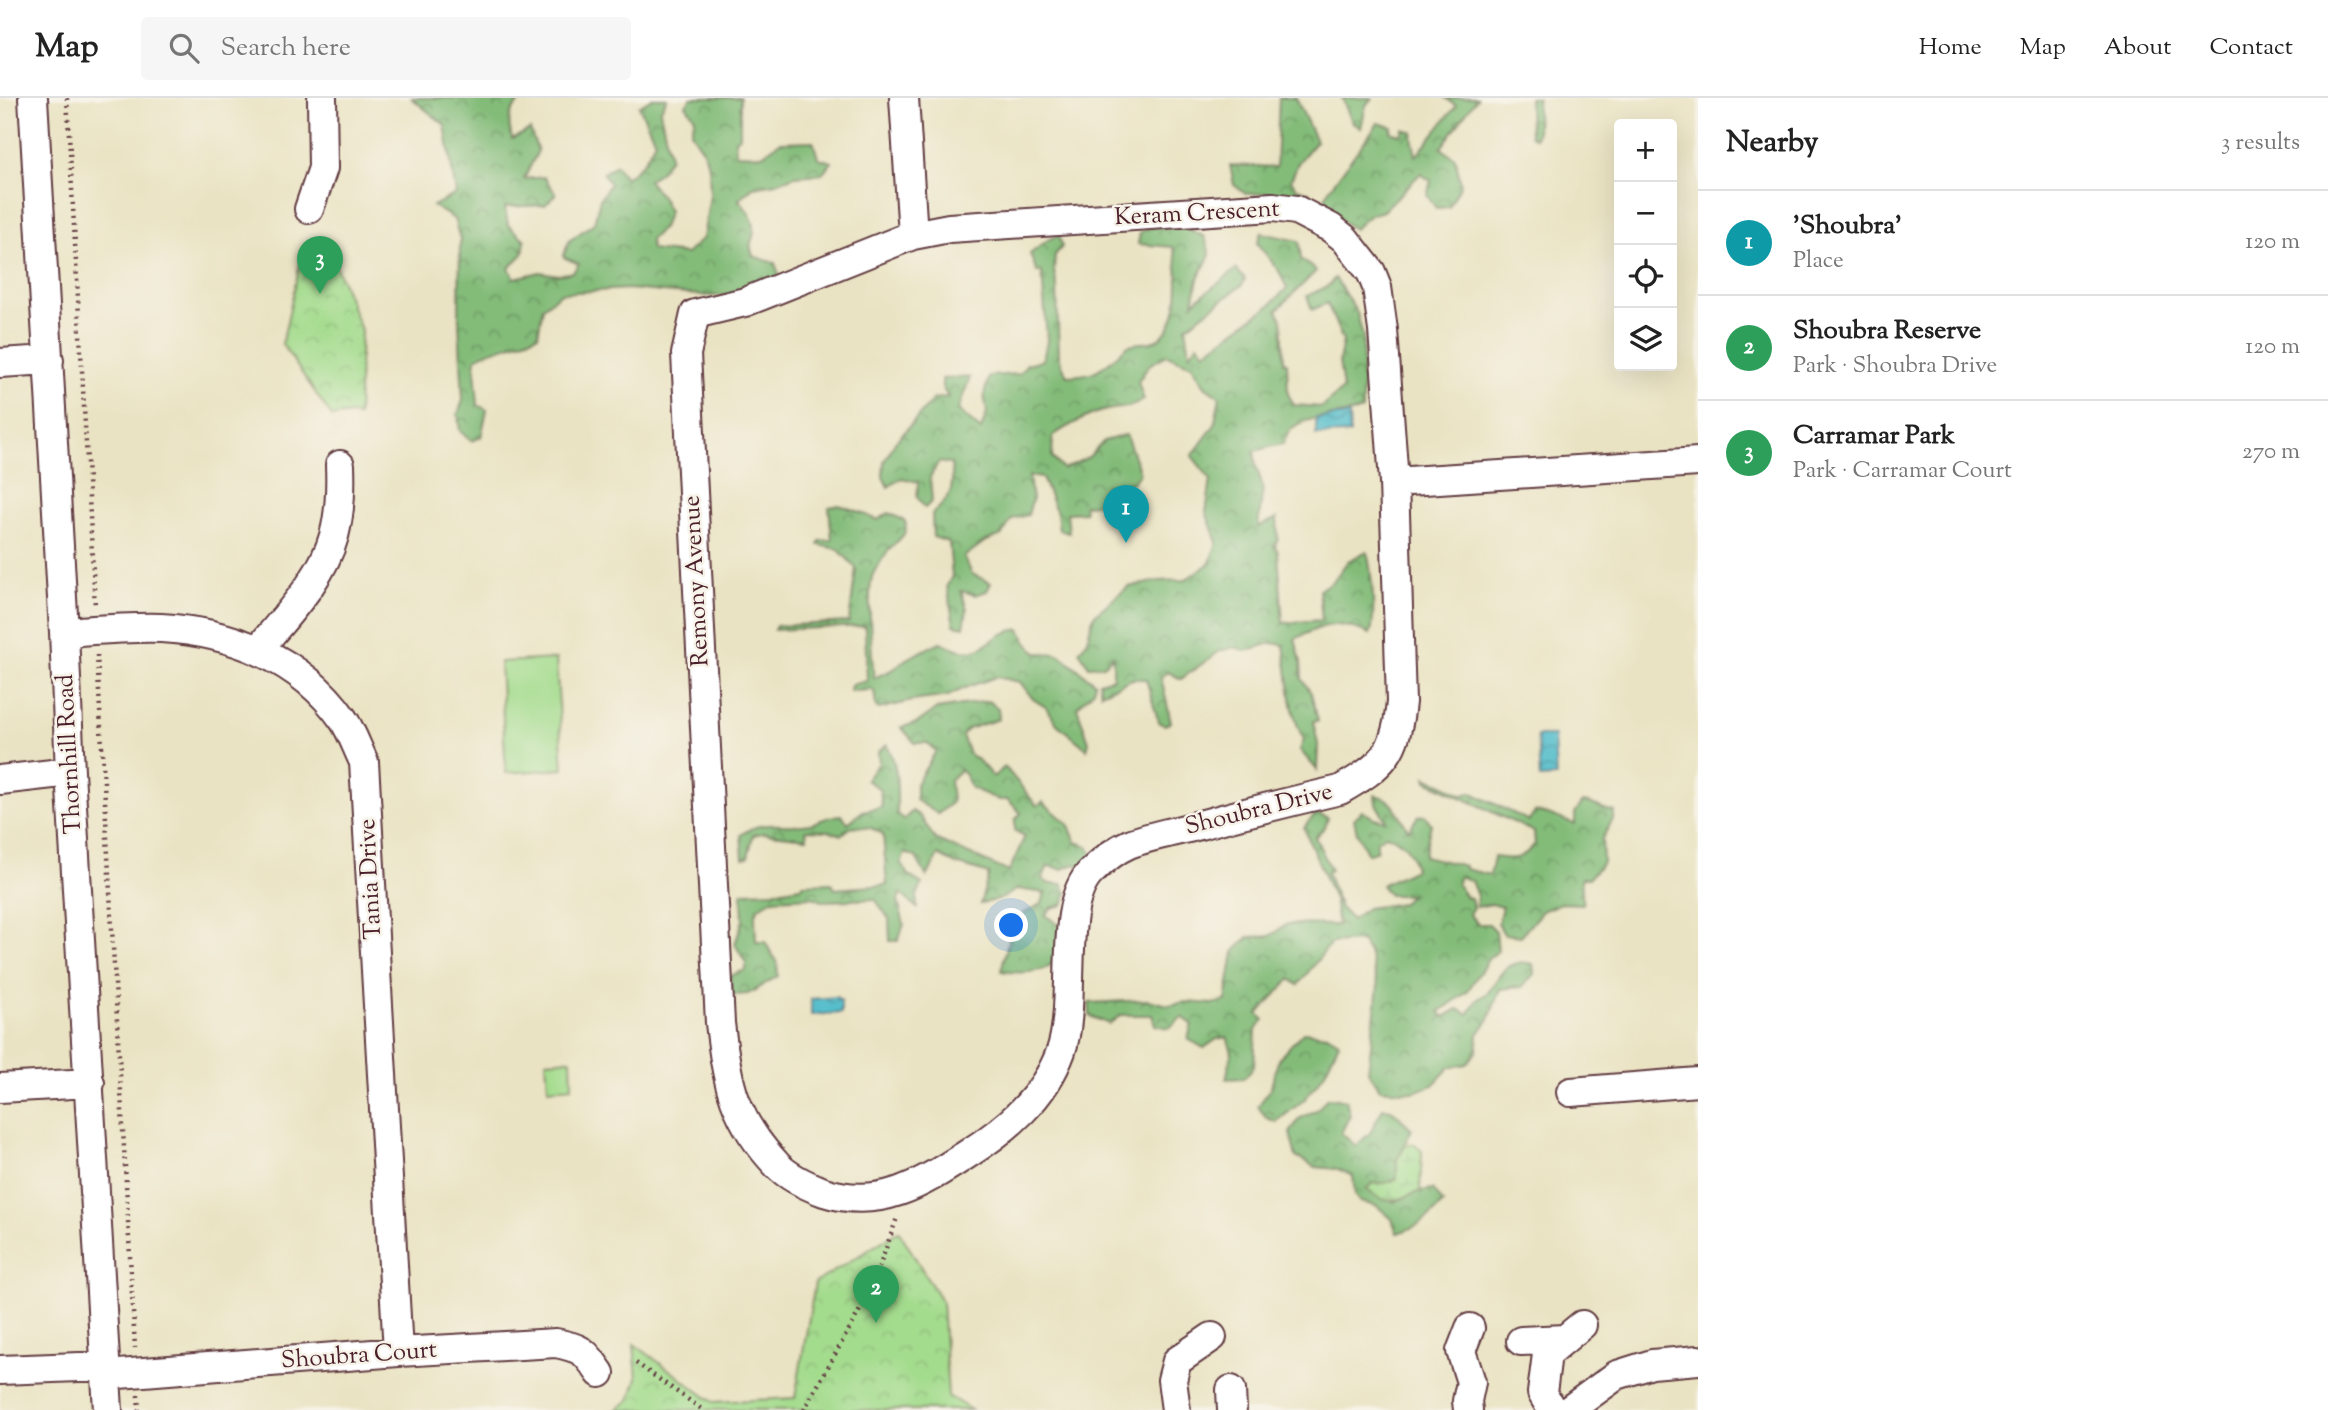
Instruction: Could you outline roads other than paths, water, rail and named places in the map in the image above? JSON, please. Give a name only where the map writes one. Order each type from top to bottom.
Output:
[{"type":"street","name":"Thornhill Road","points":[[33,98],[108,1410]]},
{"type":"street","points":[[309,209],[323,168],[322,98]]},
{"type":"street","points":[[904,98],[913,235]]},
{"type":"street","name":"Keram Crescent","points":[[913,235],[949,228],[1273,207],[1296,210],[1316,219],[1345,239],[1360,255],[1377,286],[1384,330],[1394,482]]},
{"type":"street","name":"Remony Avenue","points":[[809,1187],[782,1170],[759,1145],[742,1119],[731,1092],[723,1047],[685,354],[695,314],[745,302],[913,235]]},
{"type":"street","points":[[0,363],[49,360]]},
{"type":"street","points":[[1394,482],[1698,462]]},
{"type":"street","points":[[258,650],[312,581],[325,559],[334,537],[341,494],[340,465]]},
{"type":"street","name":"Shoubra Drive","points":[[809,1187],[836,1196],[866,1199],[899,1192],[949,1168],[1020,1115],[1047,1080],[1061,1051],[1068,1018],[1072,919],[1077,893],[1090,873],[1112,853],[1129,844],[1160,835],[1340,790],[1364,777],[1390,752],[1399,726],[1401,702],[1394,482]]},
{"type":"street","name":"Tania Drive","points":[[64,632],[160,628],[219,635],[258,650],[279,660],[323,693],[344,721],[364,762],[398,1352]]},
{"type":"street","points":[[0,780],[70,772]]},
{"type":"street","points":[[1571,1092],[1698,1082]]},
{"type":"street","points":[[0,1088],[90,1083]]},
{"type":"street","points":[[1468,1410],[1471,1381],[1461,1351],[1470,1328]]},
{"type":"street","points":[[1521,1340],[1573,1332],[1548,1354],[1542,1393],[1552,1410]]},
{"type":"street","points":[[1176,1410],[1172,1380],[1177,1361],[1212,1337]]},
{"type":"street","name":"Shoubra Court","points":[[0,1370],[137,1373],[398,1352],[556,1343],[579,1348],[600,1373]]},
{"type":"street","points":[[1569,1410],[1618,1375],[1652,1364],[1698,1360]]},
{"type":"water","points":[[1349,415],[1350,434],[1316,435],[1316,418]]},
{"type":"water","points":[[1537,736],[1554,736],[1556,777],[1540,778]]},
{"type":"water","points":[[837,997],[841,1000],[841,1013],[811,1015],[811,999]]},
{"type":"place","name":"Carramar Park","points":[[320,294]]},
{"type":"place","name":"'Shoubra'","points":[[1126,543]]},
{"type":"place","name":"Shoubra Reserve","points":[[876,1323]]}]
